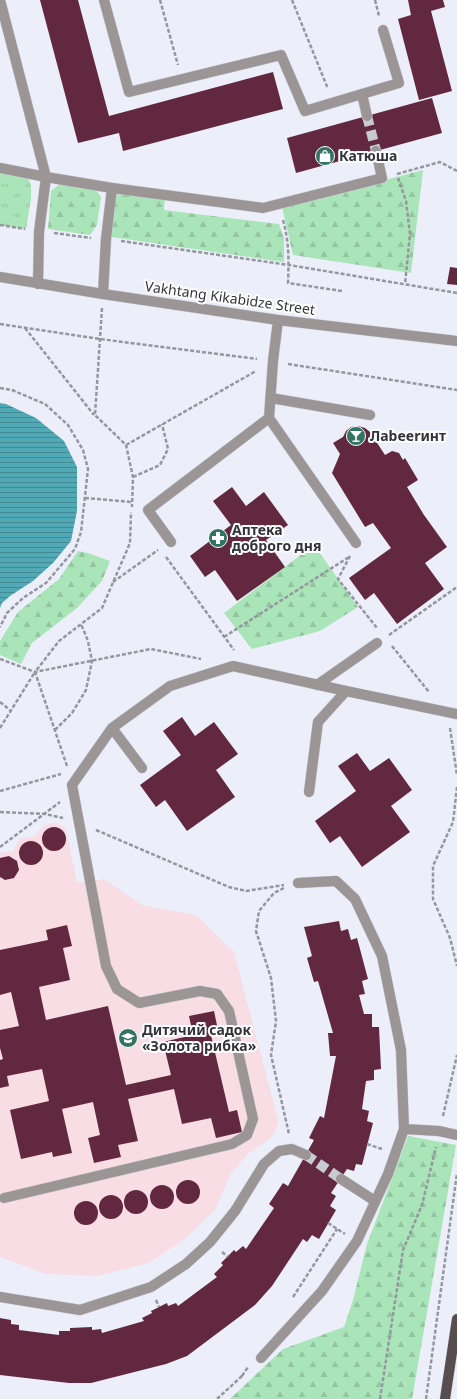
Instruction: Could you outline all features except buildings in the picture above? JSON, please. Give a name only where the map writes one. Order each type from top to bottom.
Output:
[{"type":"main road","points":[[445,1399],[457,1319]]},
{"type":"street","points":[[0,0],[46,177],[39,232],[38,284]]},
{"type":"street","points":[[104,0],[129,92],[281,55],[305,111],[399,83],[383,30]]},
{"type":"street","points":[[362,94],[367,116]]},
{"type":"street","points":[[0,168],[112,188],[263,208],[382,178],[376,152]]},
{"type":"street","points":[[103,294],[106,239],[112,188]]},
{"type":"street","name":"Vakhtang Kikabidze Street","points":[[0,277],[278,320],[457,340]]},
{"type":"street","points":[[278,320],[273,361],[272,398],[269,418],[356,543]]},
{"type":"street","points":[[272,398],[370,416]]},
{"type":"street","points":[[170,542],[148,510],[269,418]]},
{"type":"street","points":[[317,685],[381,640]]},
{"type":"street","points":[[4,1198],[232,1144],[247,1135],[253,1119],[229,1011],[217,994],[200,991],[138,1004],[117,989],[106,966],[72,785],[112,728],[170,686],[233,666],[457,714]]},
{"type":"street","points":[[309,792],[318,722],[346,691]]},
{"type":"street","points":[[112,728],[142,768]]},
{"type":"street","points":[[262,1358],[322,1291],[357,1241],[388,1174],[404,1129],[401,1050],[382,956],[355,899],[336,881],[298,883]]},
{"type":"street","points":[[404,1129],[440,1131],[457,1135]]},
{"type":"street","points":[[0,1297],[80,1310],[150,1287],[186,1264],[210,1242],[235,1211],[264,1164],[279,1151],[292,1149],[306,1155]]},
{"type":"street","points":[[341,1179],[375,1201]]},
{"type":"path","points":[[160,0],[181,79]]},
{"type":"path","points":[[292,0],[334,103]]},
{"type":"path","points":[[382,178],[440,162],[457,171]]},
{"type":"path","points":[[397,174],[406,201],[410,234],[405,284]]},
{"type":"path","points":[[278,204],[287,235],[289,265],[288,284],[342,291]]},
{"type":"path","points":[[0,225],[39,232],[106,239],[289,265],[457,293]]},
{"type":"path","points":[[95,415],[103,294]]},
{"type":"path","points":[[0,324],[100,339],[273,361],[457,390]]},
{"type":"path","points":[[0,728],[35,672],[59,641],[102,608],[130,543],[133,477],[126,445],[95,415],[25,328]]},
{"type":"path","points":[[126,445],[273,361]]},
{"type":"path","points":[[0,388],[12,390],[45,404],[68,425],[83,450],[88,469],[81,532],[75,549],[46,583],[24,598],[7,613],[0,627]]},
{"type":"path","points":[[133,477],[160,466],[168,449],[162,424]]},
{"type":"path","points":[[85,498],[132,502]]},
{"type":"path","points":[[131,510],[136,517]]},
{"type":"path","points":[[113,582],[170,542]]},
{"type":"path","points":[[356,543],[338,579],[381,640],[446,712],[452,736],[457,775]]},
{"type":"path","points":[[160,549],[248,669]]},
{"type":"path","points":[[224,637],[353,554]]},
{"type":"path","points":[[381,640],[457,587]]},
{"type":"path","points":[[55,730],[72,713],[86,690],[92,661],[88,641],[81,624]]},
{"type":"path","points":[[0,659],[35,672],[152,649],[203,660]]},
{"type":"path","points":[[0,792],[68,772],[35,672]]},
{"type":"path","points":[[0,702],[10,711]]},
{"type":"path","points":[[0,847],[46,814],[64,798],[72,785]]},
{"type":"path","points":[[457,787],[452,822],[433,866],[433,899],[450,938],[457,966]]},
{"type":"path","points":[[0,812],[46,814],[79,822],[228,887],[246,891],[298,883]]},
{"type":"path","points":[[292,1149],[271,1055],[276,1021],[271,978],[256,931],[259,911],[274,893],[298,883]]},
{"type":"path","points":[[380,1399],[404,1250],[422,1205],[457,1054]]},
{"type":"path","points":[[426,1399],[457,1173]]},
{"type":"path","points":[[217,1399],[262,1358]]},
{"type":"shaded area","name":"Дитячий садок «Золота рибка»","points":[[55,822],[66,828],[77,883],[104,879],[142,905],[196,915],[234,952],[279,1123],[271,1138],[249,1153],[231,1173],[215,1210],[186,1238],[149,1263],[98,1276],[46,1274],[0,1257],[0,853],[13,851],[19,839],[35,836],[43,826]]},
{"type":"green space","points":[[0,168],[26,173],[31,185],[31,199],[26,229],[0,225]]},
{"type":"green space","points":[[423,170],[411,273],[293,255],[282,207]]},
{"type":"green space","points":[[60,184],[96,190],[101,197],[97,225],[90,235],[48,229],[51,191]]},
{"type":"green space","points":[[116,194],[165,197],[164,210],[279,224],[284,237],[284,262],[111,237]]},
{"type":"green space","points":[[314,545],[358,607],[320,631],[252,649],[224,613]]},
{"type":"green space","points":[[78,551],[110,561],[102,581],[77,608],[32,643],[21,664],[0,655],[0,641],[18,612],[59,579]]},
{"type":"green space","points":[[408,1136],[456,1145],[412,1399],[230,1399],[283,1349],[344,1327],[353,1300],[367,1244]]},
{"type":"water","points":[[0,403],[6,404],[36,418],[64,441],[77,467],[77,511],[71,541],[53,563],[33,581],[10,596],[2,603],[0,608]]},
{"type":"tunnel","points":[[367,116],[376,151]]},
{"type":"tunnel","points":[[306,1155],[341,1179]]},
{"type":"place","name":"Катюша","points":[[325,156]]},
{"type":"place","name":"Лаbeerинт","points":[[356,436]]},
{"type":"place","name":"Аптека доброго дня","points":[[218,538]]},
{"type":"place","name":"Дитячий садок «Золота рибка»","points":[[128,1038]]}]
